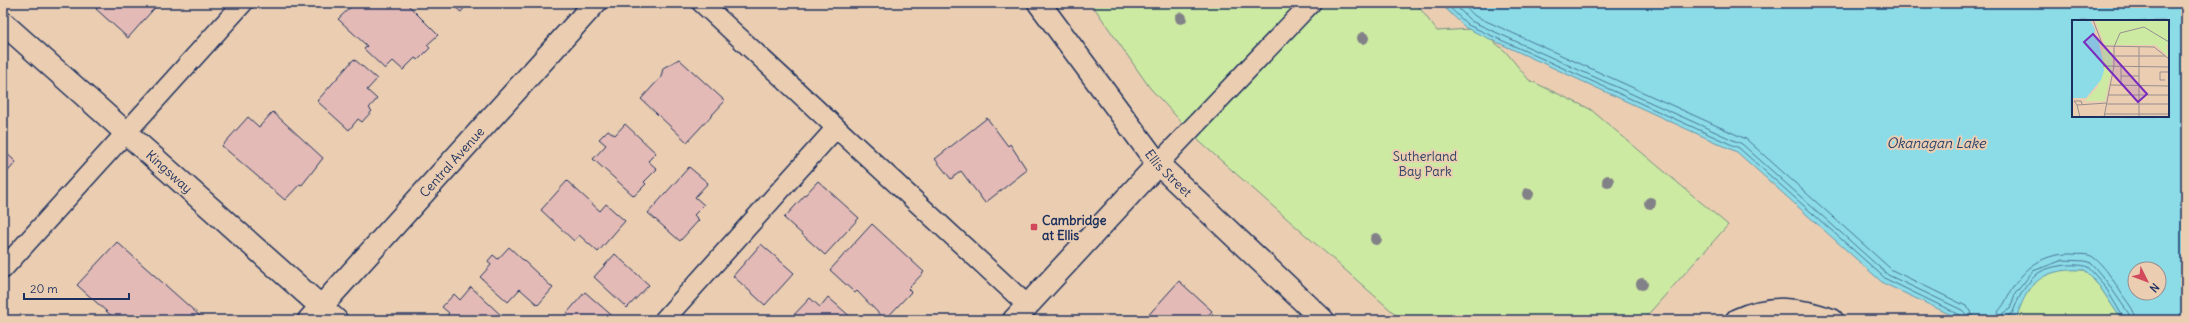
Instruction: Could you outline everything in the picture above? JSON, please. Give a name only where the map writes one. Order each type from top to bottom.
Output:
[{"type":"street","name":"Central Avenue","points":[[322,315],[595,3]]},
{"type":"street","name":"Ellis Street","points":[[1039,3],[1158,164],[1323,320]]},
{"type":"street","name":"Kingsway","points":[[3,23],[126,133],[322,315]]},
{"type":"street","points":[[1021,313],[1158,164]]},
{"type":"street","points":[[1737,320],[1754,312],[1778,310],[1800,310],[1832,320]]},
{"type":"lane","points":[[3,269],[243,3]]},
{"type":"lane","points":[[702,3],[836,128],[1021,313]]},
{"type":"lane","points":[[1158,164],[1311,3]]},
{"type":"lane","points":[[664,320],[836,128]]},
{"type":"green space","name":"Sutherland Bay Park","points":[[1091,3],[1416,3],[1437,31],[1471,29],[1488,37],[1505,51],[1529,80],[1590,109],[1728,225],[1643,320],[1402,320],[1200,142],[1150,88]]},
{"type":"green space","points":[[2063,269],[2085,270],[2100,287],[2122,320],[2006,320],[2017,316],[2022,299],[2040,277]]},
{"type":"water","name":"Okanagan Lake","points":[[1440,3],[2186,3],[2186,320],[2122,320],[2100,287],[2085,270],[2060,271],[2041,278],[2027,293],[2017,316],[2006,320],[1962,320],[1883,283],[1737,152],[1466,28]]},
{"type":"building","points":[[101,3],[159,3],[128,38],[96,9]]},
{"type":"building","points":[[355,3],[406,3],[438,35],[427,45],[430,48],[418,60],[415,58],[403,70],[393,61],[385,69],[364,49],[367,46],[338,19]]},
{"type":"building","points":[[450,3],[468,3],[461,12]]},
{"type":"building","points":[[354,59],[377,79],[367,90],[377,99],[369,108],[372,111],[362,122],[358,119],[349,130],[317,101]]},
{"type":"building","points":[[679,59],[725,101],[687,142],[641,99],[661,77],[663,68]]},
{"type":"building","points":[[273,112],[323,158],[302,185],[300,184],[285,200],[222,146],[248,117],[259,127]]},
{"type":"building","points":[[987,118],[1008,146],[1010,144],[1027,170],[985,203],[961,171],[951,179],[935,159]]},
{"type":"building","points":[[625,124],[656,153],[648,161],[657,169],[644,182],[646,184],[634,196],[593,159],[606,145],[599,139],[608,130],[615,135]]},
{"type":"building","points":[[3,150],[16,162],[3,177]]},
{"type":"building","points":[[689,167],[708,183],[695,197],[704,205],[694,215],[699,220],[680,241],[648,213]]},
{"type":"building","points":[[567,181],[600,211],[606,204],[625,221],[598,252],[579,235],[574,241],[541,210]]},
{"type":"building","points":[[818,181],[859,218],[825,255],[784,218]]},
{"type":"building","points":[[872,224],[924,272],[908,289],[911,292],[885,320],[857,291],[855,293],[830,270]]},
{"type":"building","points":[[117,242],[200,316],[197,320],[116,320],[77,285]]},
{"type":"building","points":[[761,244],[794,273],[765,305],[733,276]]},
{"type":"building","points":[[509,247],[553,288],[538,305],[520,289],[508,302],[480,277],[491,265],[488,261],[493,255],[498,259]]},
{"type":"building","points":[[615,254],[649,285],[627,308],[594,277]]},
{"type":"building","points":[[1179,281],[1212,311],[1206,318],[1209,320],[1144,320]]},
{"type":"building","points":[[471,287],[504,318],[502,320],[443,320],[449,313],[442,307],[454,294],[460,300]]},
{"type":"building","points":[[585,292],[617,320],[561,320]]},
{"type":"building","points":[[828,297],[854,320],[789,320],[810,298],[820,307]]},
{"type":"place","name":"Cambridge at Ellis","points":[[1034,227]]}]
